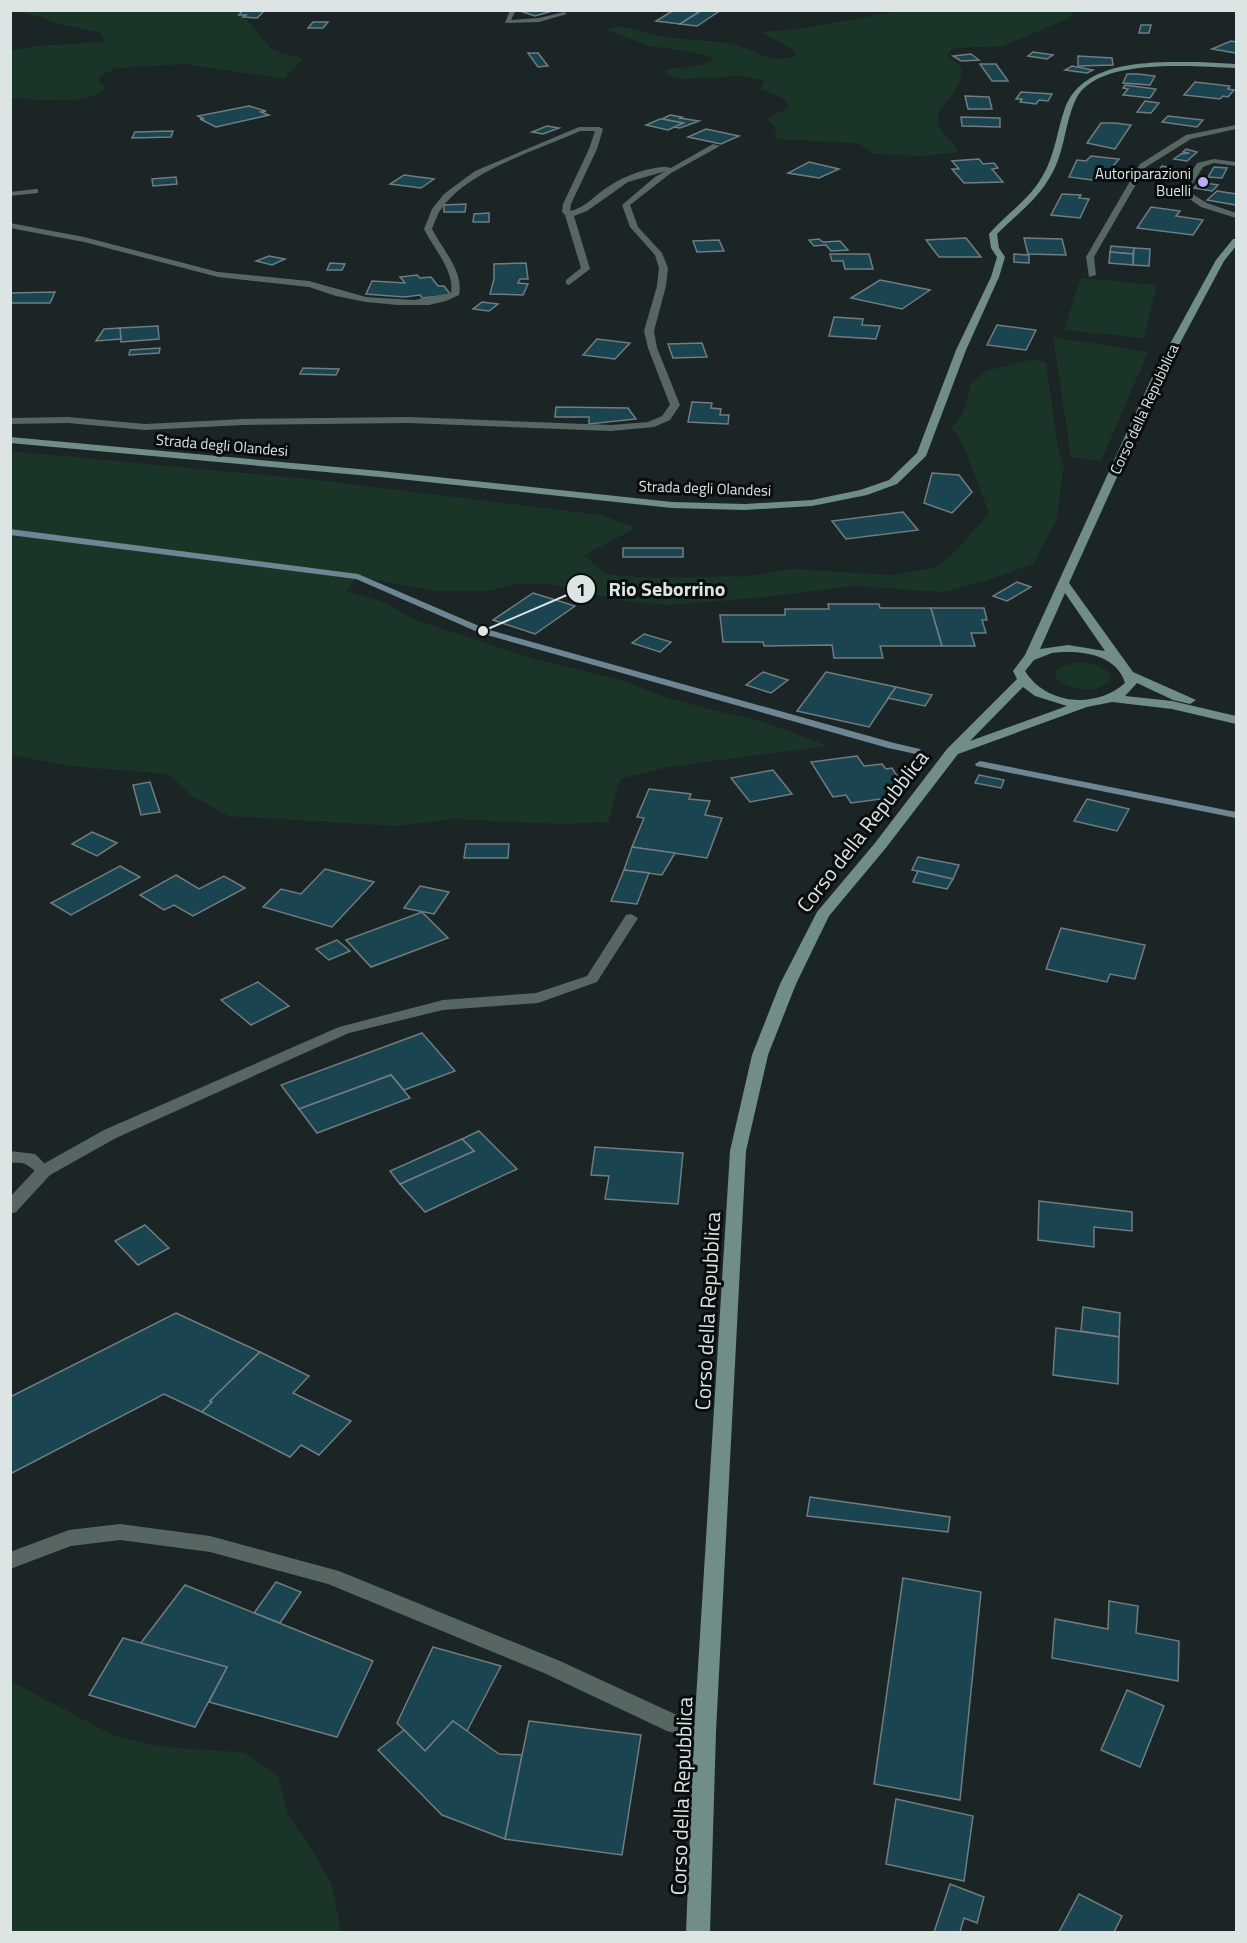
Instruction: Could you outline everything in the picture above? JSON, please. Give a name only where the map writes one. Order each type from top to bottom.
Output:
[{"type":"main road","name":"Strada degli Olandesi","points":[[10,440],[380,474],[672,505],[745,507],[812,503],[863,493],[894,482],[922,454],[962,350],[995,277],[1001,257],[995,248],[993,234],[1035,193],[1051,169],[1061,132],[1078,90],[1092,80],[1118,69],[1184,63],[1236,66]]},
{"type":"main road","name":"Corso della Repubblica","points":[[698,1932],[705,1732],[738,1151],[760,1055],[788,984],[822,915],[880,846],[952,752],[1022,681],[1019,671],[1022,663],[1031,655],[1159,373],[1220,260],[1236,241]]},
{"type":"main road","points":[[1064,584],[1118,662],[1130,675],[1174,701],[1236,720]]},
{"type":"main road","points":[[1031,655],[1051,650],[1074,649],[1091,651],[1118,662]]},
{"type":"main road","points":[[1113,699],[1125,692],[1131,684],[1130,675]]},
{"type":"main road","points":[[1022,681],[1041,695],[1063,701],[1087,703],[1113,699],[1174,701],[1236,711]]},
{"type":"main road","name":"Corso della Repubblica","points":[[952,752],[1087,703]]},
{"type":"street","points":[[513,10],[507,22],[539,20],[564,14]]},
{"type":"street","points":[[1092,275],[1090,257],[1143,165],[1189,137],[1236,127]]},
{"type":"street","points":[[10,225],[45,230],[206,272],[311,285],[341,295],[369,299],[423,303],[440,301],[455,296],[458,289],[457,279],[434,244],[428,229],[436,209],[447,196],[478,173],[579,129],[597,129],[600,132],[567,204],[566,212],[569,214],[586,268],[569,282]]},
{"type":"street","points":[[10,421],[68,420],[145,427],[243,422],[409,420],[611,428],[650,425],[666,418],[675,405],[672,390],[660,365],[649,332],[652,313],[664,279],[661,258],[634,228],[627,205],[645,186],[669,169],[716,146]]},
{"type":"street","points":[[1236,164],[1214,161],[1200,165],[1189,183],[1188,195],[1204,205],[1236,216]]},
{"type":"street","points":[[569,214],[584,212],[601,196],[637,175],[648,171],[669,169]]},
{"type":"street","points":[[10,194],[36,191]]},
{"type":"street","points":[[10,1208],[44,1171],[110,1134],[344,1030],[443,1005],[538,998],[592,979],[631,918]]},
{"type":"street","points":[[10,1156],[29,1158],[44,1171]]},
{"type":"street","points":[[10,1561],[69,1538],[120,1533],[210,1544],[332,1578],[552,1667],[675,1724],[705,1732]]},
{"type":"green space","points":[[239,10],[272,50],[303,59],[284,79],[184,64],[116,68],[100,76],[98,80],[105,87],[88,97],[76,100],[11,98],[10,51],[35,46],[105,42],[99,32],[64,25],[20,11]]},
{"type":"green space","points":[[899,11],[1073,11],[1072,16],[1068,19],[1003,46],[953,48],[947,55],[962,68],[958,86],[940,111],[937,120],[940,129],[957,152],[921,156],[875,154],[858,143],[776,139],[775,127],[767,119],[789,107],[785,99],[760,89],[765,81],[744,76],[677,79],[669,76],[665,70],[698,66],[714,58],[686,51],[649,46],[607,30],[625,27],[667,37],[728,44],[781,59],[796,55],[795,51],[761,32],[799,29]]},
{"type":"green space","points":[[1081,278],[1157,285],[1144,338],[1064,330]]},
{"type":"green space","points":[[1053,337],[1148,352],[1101,461],[1071,457]]},
{"type":"green space","points":[[1034,359],[1046,363],[1058,448],[1064,466],[1056,522],[1033,564],[985,581],[944,592],[853,586],[764,597],[669,605],[624,601],[550,584],[515,584],[490,591],[435,591],[358,577],[346,591],[384,602],[415,620],[535,659],[625,681],[665,697],[712,710],[762,721],[827,746],[667,767],[620,779],[608,822],[560,824],[453,819],[396,826],[229,816],[192,796],[168,774],[69,766],[11,755],[11,451],[318,480],[601,515],[636,528],[584,555],[605,574],[649,578],[748,576],[793,569],[891,575],[935,568],[956,551],[989,513],[964,446],[952,428],[963,413],[971,384],[986,371]]},
{"type":"green space","points":[[1077,662],[1095,664],[1109,672],[1110,681],[1097,688],[1082,689],[1067,685],[1055,676],[1057,668]]},
{"type":"green space","points":[[10,1681],[111,1734],[155,1746],[245,1753],[278,1776],[288,1815],[311,1848],[332,1885],[341,1932],[11,1932]]},
{"type":"building","points":[[243,10],[265,10],[257,18],[239,15]]},
{"type":"building","points":[[517,10],[556,10],[535,16]]},
{"type":"building","points":[[674,10],[702,10],[680,24],[656,21]]},
{"type":"building","points":[[702,10],[721,10],[697,26],[680,24]]},
{"type":"building","points":[[313,22],[328,22],[323,28],[308,28]]},
{"type":"building","points":[[1141,25],[1151,25],[1149,33],[1139,33]]},
{"type":"building","points":[[1231,41],[1236,42],[1236,53],[1212,49]]},
{"type":"building","points":[[1033,52],[1053,55],[1047,59],[1028,56]]},
{"type":"building","points":[[528,53],[538,53],[548,66],[538,67]]},
{"type":"building","points":[[971,54],[979,60],[961,61],[953,56]]},
{"type":"building","points":[[1078,56],[1112,58],[1113,65],[1078,66]]},
{"type":"building","points":[[980,64],[996,64],[1008,81],[992,81]]},
{"type":"building","points":[[1072,66],[1093,70],[1087,73],[1065,70]]},
{"type":"building","points":[[1127,74],[1155,76],[1150,85],[1123,83]]},
{"type":"building","points":[[1195,82],[1230,86],[1228,89],[1234,90],[1228,97],[1223,96],[1220,99],[1184,95]]},
{"type":"building","points":[[1125,85],[1156,89],[1150,98],[1123,95],[1128,89],[1123,88]]},
{"type":"building","points":[[1021,92],[1052,94],[1048,101],[1039,100],[1036,104],[1020,102],[1022,99],[1016,99]]},
{"type":"building","points":[[965,96],[989,97],[992,109],[968,109]]},
{"type":"building","points":[[1145,101],[1159,103],[1151,113],[1137,112]]},
{"type":"building","points":[[249,106],[266,111],[261,112],[269,115],[216,127],[198,116]]},
{"type":"building","points":[[670,115],[699,121],[680,128],[673,127],[683,123],[662,119]]},
{"type":"building","points":[[1168,116],[1203,120],[1197,127],[1162,122]]},
{"type":"building","points":[[961,117],[1000,118],[1000,127],[962,126]]},
{"type":"building","points":[[660,119],[683,123],[668,130],[646,125]]},
{"type":"building","points":[[1101,123],[1131,125],[1115,149],[1087,143]]},
{"type":"building","points":[[547,126],[559,128],[543,134],[532,132]]},
{"type":"building","points":[[706,129],[739,136],[721,144],[688,137]]},
{"type":"building","points":[[173,131],[171,137],[132,138],[135,132]]},
{"type":"building","points":[[1186,149],[1197,152],[1187,161],[1174,159],[1181,154],[1189,153],[1183,152]]},
{"type":"building","points":[[1091,156],[1119,159],[1104,177],[1096,176],[1092,180],[1069,177],[1077,160],[1086,161]]},
{"type":"building","points":[[979,159],[983,164],[994,163],[998,168],[992,169],[1003,182],[964,183],[952,169],[959,169],[952,161]]},
{"type":"building","points":[[809,162],[839,169],[819,178],[788,173]]},
{"type":"building","points":[[1162,166],[1173,168],[1167,177],[1155,176]]},
{"type":"building","points":[[1214,167],[1227,168],[1222,178],[1208,177]]},
{"type":"building","points":[[404,175],[434,179],[421,188],[390,184]]},
{"type":"building","points":[[176,177],[177,184],[153,186],[152,179]]},
{"type":"building","points":[[1200,182],[1218,185],[1212,191],[1194,188]]},
{"type":"building","points":[[1217,191],[1236,194],[1236,205],[1207,200]]},
{"type":"building","points":[[1062,194],[1081,195],[1079,198],[1089,199],[1080,218],[1051,215]]},
{"type":"building","points":[[466,204],[465,212],[444,212],[444,205]]},
{"type":"building","points":[[1151,207],[1180,211],[1176,216],[1203,220],[1193,235],[1137,228]]},
{"type":"building","points":[[489,213],[489,222],[473,222],[474,214]]},
{"type":"building","points":[[966,238],[981,257],[939,257],[926,240]]},
{"type":"building","points":[[1024,238],[1062,239],[1066,255],[1028,254]]},
{"type":"building","points":[[819,239],[823,242],[840,241],[848,250],[831,251],[826,245],[814,246],[809,240]]},
{"type":"building","points":[[719,240],[724,251],[697,252],[693,241]]},
{"type":"building","points":[[1111,246],[1134,248],[1133,254],[1110,252]]},
{"type":"building","points":[[1134,248],[1150,249],[1149,266],[1133,265]]},
{"type":"building","points":[[1110,252],[1133,254],[1133,265],[1109,263]]},
{"type":"building","points":[[830,254],[869,254],[873,269],[845,269],[843,261],[832,261]]},
{"type":"building","points":[[1014,254],[1029,255],[1029,263],[1014,262]]},
{"type":"building","points":[[269,256],[285,259],[272,265],[256,261]]},
{"type":"building","points":[[330,263],[345,264],[342,270],[327,270]]},
{"type":"building","points":[[526,263],[528,279],[520,279],[518,283],[528,284],[523,295],[490,294],[494,279],[494,264]]},
{"type":"building","points":[[417,275],[420,278],[431,277],[438,286],[444,286],[451,295],[422,298],[420,295],[404,297],[366,294],[372,281],[405,283],[400,277]]},
{"type":"building","points":[[880,280],[930,290],[902,309],[851,298]]},
{"type":"building","points":[[55,292],[50,303],[10,303],[10,293]]},
{"type":"building","points":[[482,302],[498,304],[489,311],[473,309]]},
{"type":"building","points":[[834,317],[863,319],[862,325],[880,326],[876,339],[829,336]]},
{"type":"building","points":[[997,325],[1036,330],[1026,350],[987,345]]},
{"type":"building","points":[[158,326],[159,339],[121,342],[120,328]]},
{"type":"building","points":[[120,328],[121,339],[96,341],[104,329]]},
{"type":"building","points":[[597,339],[630,343],[615,359],[583,355]]},
{"type":"building","points":[[702,343],[707,357],[673,358],[668,344]]},
{"type":"building","points":[[160,348],[159,353],[129,355],[130,350]]},
{"type":"building","points":[[303,368],[339,369],[336,375],[300,374]]},
{"type":"building","points":[[692,402],[712,403],[711,408],[721,409],[720,415],[729,415],[728,424],[688,422]]},
{"type":"building","points":[[556,407],[628,408],[636,419],[589,424],[589,417],[555,417]]},
{"type":"building","points":[[932,473],[959,475],[972,492],[952,513],[924,503]]},
{"type":"building","points":[[903,512],[918,530],[846,539],[832,521]]},
{"type":"building","points":[[623,548],[683,548],[683,557],[623,557]]},
{"type":"building","points":[[1017,582],[1031,587],[1007,601],[993,596]]},
{"type":"building","points":[[533,593],[575,606],[535,634],[493,620]]},
{"type":"building","points":[[828,604],[879,604],[880,608],[931,608],[942,646],[880,646],[883,658],[834,658],[832,645],[764,646],[763,642],[723,642],[720,615],[785,615],[785,609],[829,609]]},
{"type":"building","points":[[931,608],[984,608],[987,620],[982,620],[986,633],[971,633],[975,646],[942,646]]},
{"type":"building","points":[[644,634],[671,642],[660,652],[632,643]]},
{"type":"building","points":[[763,672],[788,680],[771,693],[746,685]]},
{"type":"building","points":[[826,672],[896,687],[869,727],[797,711]]},
{"type":"building","points":[[896,687],[932,695],[925,706],[888,698]]},
{"type":"building","points":[[857,756],[864,766],[882,764],[886,769],[892,768],[903,785],[889,787],[896,797],[851,803],[846,795],[833,797],[811,762]]},
{"type":"building","points":[[773,770],[792,794],[750,802],[731,778]]},
{"type":"building","points":[[979,775],[1004,780],[1001,788],[975,783]]},
{"type":"building","points":[[150,782],[160,812],[141,815],[133,785]]},
{"type":"building","points":[[649,789],[691,794],[689,799],[710,801],[705,815],[722,818],[707,858],[632,847],[644,818],[637,817]]},
{"type":"building","points":[[1087,799],[1129,809],[1117,831],[1074,821]]},
{"type":"building","points":[[92,832],[117,843],[97,856],[72,844]]},
{"type":"building","points":[[466,844],[509,844],[508,858],[464,858]]},
{"type":"building","points":[[632,847],[675,853],[662,875],[624,870]]},
{"type":"building","points":[[918,857],[959,865],[953,879],[912,870]]},
{"type":"building","points":[[120,866],[140,877],[71,915],[51,903]]},
{"type":"building","points":[[325,869],[374,882],[332,927],[263,907],[281,889],[301,894]]},
{"type":"building","points":[[624,870],[649,873],[637,904],[611,901]]},
{"type":"building","points":[[918,871],[953,879],[947,889],[913,882]]},
{"type":"building","points":[[176,875],[199,889],[224,876],[245,888],[193,916],[174,905],[164,910],[140,895]]},
{"type":"building","points":[[420,886],[449,892],[434,914],[404,908]]},
{"type":"building","points":[[422,912],[448,938],[371,967],[346,940]]},
{"type":"building","points":[[1061,928],[1145,945],[1135,979],[1110,974],[1107,982],[1046,969]]},
{"type":"building","points":[[337,940],[350,951],[329,960],[316,949]]},
{"type":"building","points":[[258,982],[289,1006],[251,1025],[221,1000]]},
{"type":"building","points":[[422,1033],[455,1071],[404,1090],[391,1075],[299,1109],[281,1085]]},
{"type":"building","points":[[391,1075],[410,1098],[317,1133],[299,1109]]},
{"type":"building","points":[[479,1131],[517,1169],[425,1212],[400,1184],[474,1151],[462,1139]]},
{"type":"building","points":[[462,1139],[474,1151],[400,1184],[390,1171]]},
{"type":"building","points":[[595,1147],[683,1153],[678,1204],[605,1199],[609,1176],[591,1175]]},
{"type":"building","points":[[1039,1201],[1132,1212],[1132,1231],[1094,1227],[1094,1247],[1038,1240]]},
{"type":"building","points":[[145,1225],[169,1248],[138,1265],[115,1241]]},
{"type":"building","points":[[1083,1307],[1120,1313],[1119,1337],[1081,1331]]},
{"type":"building","points":[[176,1313],[260,1352],[210,1401],[212,1402],[202,1412],[164,1394],[10,1474],[10,1397]]},
{"type":"building","points":[[1056,1328],[1119,1337],[1118,1384],[1053,1375]]},
{"type":"building","points":[[260,1352],[309,1376],[293,1393],[351,1421],[319,1455],[301,1445],[290,1457],[202,1412],[212,1402],[210,1401]]},
{"type":"building","points":[[810,1497],[950,1517],[948,1532],[807,1516]]},
{"type":"building","points":[[903,1578],[981,1592],[960,1800],[874,1784]]},
{"type":"building","points":[[276,1582],[301,1592],[280,1623],[254,1613]]},
{"type":"building","points":[[185,1585],[373,1661],[337,1737],[209,1702],[227,1667],[140,1644]]},
{"type":"building","points":[[1109,1601],[1138,1606],[1136,1633],[1179,1641],[1178,1681],[1052,1658],[1055,1619],[1108,1629]]},
{"type":"building","points":[[123,1638],[227,1667],[195,1727],[89,1695]]},
{"type":"building","points":[[433,1647],[501,1666],[467,1731],[453,1721],[425,1751],[397,1723]]},
{"type":"building","points":[[1127,1690],[1164,1706],[1140,1767],[1101,1750]]},
{"type":"building","points":[[453,1721],[499,1754],[522,1755],[505,1839],[442,1815],[378,1750],[404,1730],[425,1751]]},
{"type":"building","points":[[529,1721],[641,1735],[622,1855],[505,1839]]},
{"type":"building","points":[[896,1799],[973,1816],[964,1881],[886,1864]]},
{"type":"building","points":[[950,1884],[984,1897],[977,1923],[964,1918],[960,1932],[934,1932]]},
{"type":"building","points":[[1079,1894],[1122,1916],[1114,1932],[1059,1932]]},
{"type":"waterway","points":[[10,532],[358,577],[483,631],[916,751]]},
{"type":"waterway","points":[[980,764],[1236,815]]},
{"type":"place","name":"Autoriparazioni Buelli","points":[[1203,182]]},
{"type":"place","name":"Rio Seborrino","points":[[483,631]]}]
